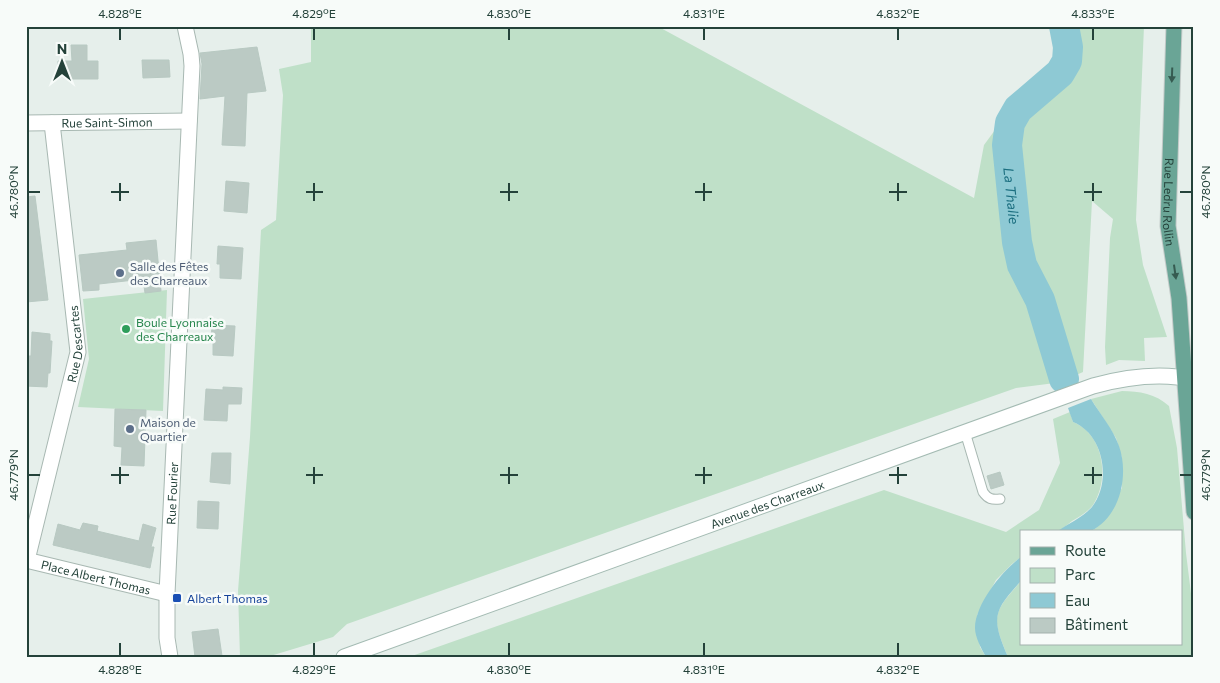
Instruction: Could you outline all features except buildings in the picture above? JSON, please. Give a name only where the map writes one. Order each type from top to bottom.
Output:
[{"type":"main road","name":"Rue Ledru Rollin","points":[[1174,26],[1168,226],[1189,379],[1194,512]]},
{"type":"street","name":"Rue Fourier","points":[[170,657],[167,638],[167,594],[192,66],[184,26]]},
{"type":"street","name":"Rue Saint-Simon","points":[[26,123],[189,121]]},
{"type":"street","name":"Rue Descartes","points":[[26,560],[78,352],[52,123]]},
{"type":"street","name":"Avenue des Charreaux","points":[[344,657],[1093,386],[1139,377],[1189,379]]},
{"type":"street","name":"Place Albert Thomas","points":[[26,560],[167,594]]},
{"type":"lane","points":[[965,432],[983,492],[987,498],[1000,499]]},
{"type":"green space","points":[[311,26],[657,26],[974,198],[984,145],[995,130],[1004,247],[1012,267],[1029,293],[1041,326],[1055,383],[1016,388],[347,624],[333,637],[267,657],[240,657],[238,591],[250,437],[261,230],[276,220],[283,95],[279,69],[311,62]]},
{"type":"green space","points":[[1070,26],[1144,26],[1136,220],[1143,265],[1167,337],[1144,338],[1145,361],[1119,360],[1106,365],[1105,347],[1110,238],[1113,219],[1092,201],[1083,372],[1074,376],[1053,308],[1030,262],[1025,231],[1021,152],[1022,120],[1054,92],[1073,66],[1076,50]]},
{"type":"green space","name":"Boule Lyonnaise des Charreaux","points":[[167,290],[163,411],[78,407],[89,359],[83,299]]},
{"type":"green space","points":[[1122,391],[1135,392],[1147,394],[1169,406],[1177,448],[1194,618],[1194,657],[1008,657],[999,632],[997,616],[1004,601],[1020,582],[1020,646],[1182,646],[1182,530],[1092,530],[1096,528],[1122,488],[1122,458],[1116,438],[1091,399]]},
{"type":"green space","points":[[1070,412],[1073,422],[1092,436],[1101,458],[1101,483],[1098,494],[1089,510],[1060,530],[1020,530],[1020,558],[996,580],[977,615],[980,647],[986,657],[409,657],[884,490],[1006,532],[1039,510],[1060,463],[1053,419]]},
{"type":"water","points":[[1091,399],[1110,428],[1122,457],[1122,481],[1116,505],[1101,524],[1092,530],[1059,530],[1092,507],[1102,485],[1103,472],[1102,460],[1092,437],[1084,428],[1073,422],[1068,408]]},
{"type":"water","points":[[1020,558],[1020,582],[1000,608],[997,624],[1008,657],[986,657],[975,631],[976,619],[991,588]]},
{"type":"waterway","name":"La Thalie","points":[[1064,26],[1068,47],[1067,61],[1060,73],[1018,109],[1010,123],[1007,145],[1017,242],[1022,265],[1040,300],[1064,379]]},
{"type":"place","name":"Salle des Fêtes des Charreaux","points":[[120,273]]},
{"type":"place","name":"Boule Lyonnaise des Charreaux","points":[[126,329]]},
{"type":"place","name":"Maison de Quartier","points":[[130,429]]},
{"type":"place","name":"Albert Thomas","points":[[177,598]]}]
